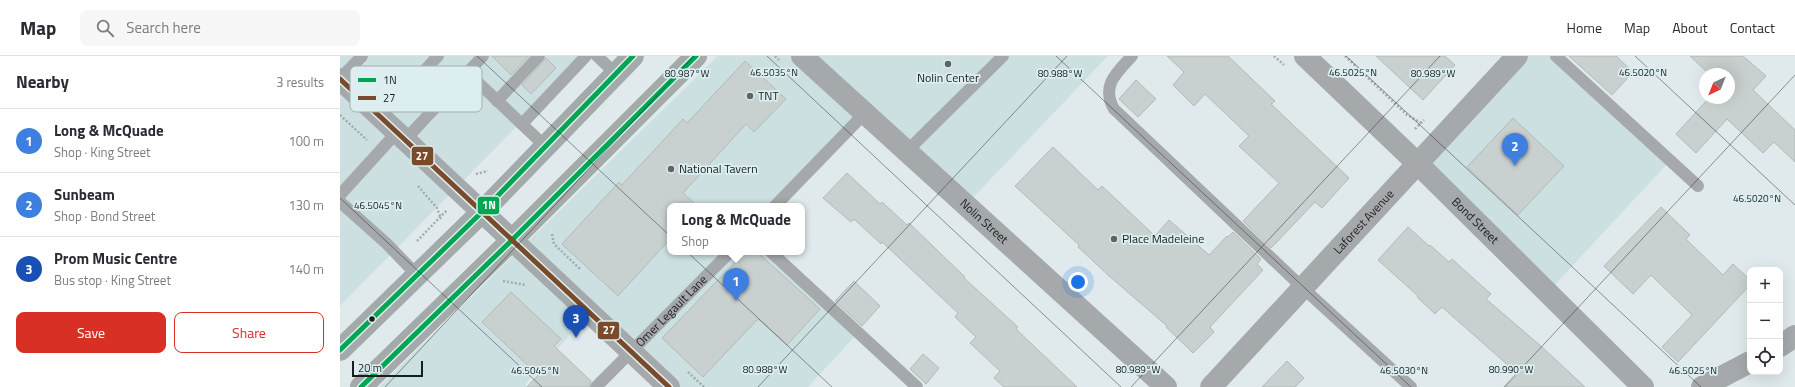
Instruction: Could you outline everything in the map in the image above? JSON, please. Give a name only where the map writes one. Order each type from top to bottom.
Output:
[{"type":"main road","points":[[341,347],[482,212],[633,56]]},
{"type":"main road","points":[[361,387],[696,56]]},
{"type":"street","name":"Nolin Street","points":[[802,56],[1166,387]]},
{"type":"street","name":"Bond Street","points":[[1305,56],[1418,164],[1643,387]]},
{"type":"street","name":"Laforest Avenue","points":[[1211,387],[1517,56]]},
{"type":"street","points":[[340,79],[350,88]]},
{"type":"street","points":[[377,112],[669,387]]},
{"type":"street","points":[[1783,344],[1795,336]]},
{"type":"street","points":[[1702,387],[1747,364]]},
{"type":"lane","points":[[352,66],[362,56]]},
{"type":"lane","points":[[429,66],[438,56]]},
{"type":"lane","points":[[472,66],[483,56]]},
{"type":"lane","points":[[497,100],[539,56]]},
{"type":"lane","points":[[522,124],[586,56]]},
{"type":"lane","points":[[597,56],[616,74]]},
{"type":"lane","points":[[907,151],[1003,56]]},
{"type":"lane","points":[[1132,56],[1114,75],[1109,88],[1109,100],[1114,110],[1303,288],[1411,387]]},
{"type":"lane","points":[[1556,56],[1698,186]]},
{"type":"lane","points":[[340,79],[350,69]]},
{"type":"lane","points":[[482,86],[545,146]]},
{"type":"lane","points":[[340,195],[402,135],[431,112]]},
{"type":"lane","points":[[778,203],[865,113]]},
{"type":"lane","points":[[340,202],[386,243],[417,275]]},
{"type":"lane","name":"Omer Legault Lane","points":[[596,387],[727,255]]},
{"type":"lane","points":[[774,255],[917,387]]},
{"type":"path","points":[[1345,56],[1407,115],[1421,122],[1440,140]]},
{"type":"shaded area","points":[[340,56],[586,56],[340,306]]},
{"type":"shaded area","points":[[718,56],[1108,56],[967,204],[868,114],[780,203],[667,203],[667,255],[772,255],[857,334],[808,387],[672,387],[591,312],[525,384],[528,387],[379,387]]},
{"type":"shaded area","points":[[1520,56],[1553,56],[1669,162],[1549,291],[1420,165]]},
{"type":"building","points":[[492,56],[529,56],[511,75]]},
{"type":"building","points":[[1167,56],[1228,56],[1275,101],[1271,104],[1349,178],[1322,208],[1315,202],[1271,248],[1243,221],[1279,183],[1239,146],[1249,136],[1205,94],[1194,106],[1173,85],[1184,72]]},
{"type":"building","points":[[1376,56],[1445,56],[1455,65],[1423,100]]},
{"type":"building","points":[[1569,56],[1616,56],[1633,72],[1612,95]]},
{"type":"building","points":[[1690,56],[1743,56],[1766,76],[1753,90],[1795,130],[1795,162],[1774,142],[1763,153],[1727,119],[1696,153],[1676,134],[1704,104],[1735,104],[1735,68],[1703,68]]},
{"type":"building","points":[[546,58],[556,68],[531,94],[522,85]]},
{"type":"building","points":[[745,61],[786,99],[754,132],[746,124],[683,193],[694,203],[667,203],[667,242],[618,296],[562,244],[619,182],[622,185],[683,119],[687,123]]},
{"type":"building","points":[[1136,80],[1156,99],[1138,117],[1119,99]]},
{"type":"building","points":[[1513,118],[1564,166],[1518,215],[1467,167]]},
{"type":"building","points":[[1053,147],[1098,190],[1102,186],[1155,236],[1169,220],[1209,255],[1227,236],[1228,237],[1233,232],[1261,259],[1257,264],[1263,270],[1210,327],[1214,332],[1193,353],[1166,327],[1167,326],[1108,275],[1078,247],[1079,245],[1015,186]]},
{"type":"building","points":[[847,173],[880,204],[882,202],[907,225],[909,223],[965,277],[964,278],[1018,327],[1016,329],[1077,387],[1004,387],[994,378],[1000,371],[970,343],[976,337],[955,317],[958,313],[882,242],[881,244],[854,219],[851,222],[823,198]]},
{"type":"building","points":[[1661,207],[1690,235],[1686,239],[1723,275],[1733,264],[1747,277],[1747,288],[1678,362],[1662,347],[1692,315],[1651,275],[1633,294],[1604,266]]},
{"type":"building","points":[[1408,227],[1449,262],[1452,259],[1491,294],[1486,299],[1542,347],[1585,387],[1505,387],[1518,374],[1442,307],[1435,314],[1417,297],[1418,296],[1378,260]]},
{"type":"building","points":[[742,255],[760,255],[820,309],[787,345],[758,319],[703,377],[662,338]]},
{"type":"building","points":[[854,281],[880,306],[862,326],[835,301]]},
{"type":"building","points":[[511,292],[561,339],[554,346],[591,381],[589,387],[527,387],[538,375],[482,322]]},
{"type":"building","points":[[923,354],[939,368],[926,384],[910,369]]},
{"type":"building","points":[[1287,361],[1304,378],[1295,387],[1262,387]]},
{"type":"transit line","name":"1N","points":[[340,350],[482,212],[633,56]]},
{"type":"transit line","name":"1N","points":[[361,387],[511,241],[696,56]]},
{"type":"transit line","name":"27","points":[[340,79],[350,88]]},
{"type":"transit line","name":"27","points":[[375,112],[669,387]]},
{"type":"place","name":"Nolin Center","points":[[948,64]]},
{"type":"place","name":"TNT","points":[[750,96]]},
{"type":"place","name":"Sunbeam","points":[[1515,166]]},
{"type":"place","name":"National Tavern","points":[[671,169]]},
{"type":"place","name":"Place Madeleine","points":[[1114,239]]},
{"type":"place","name":"Long & McQuade","points":[[736,301]]},
{"type":"place","name":"Prom Music Centre","points":[[576,338]]}]
